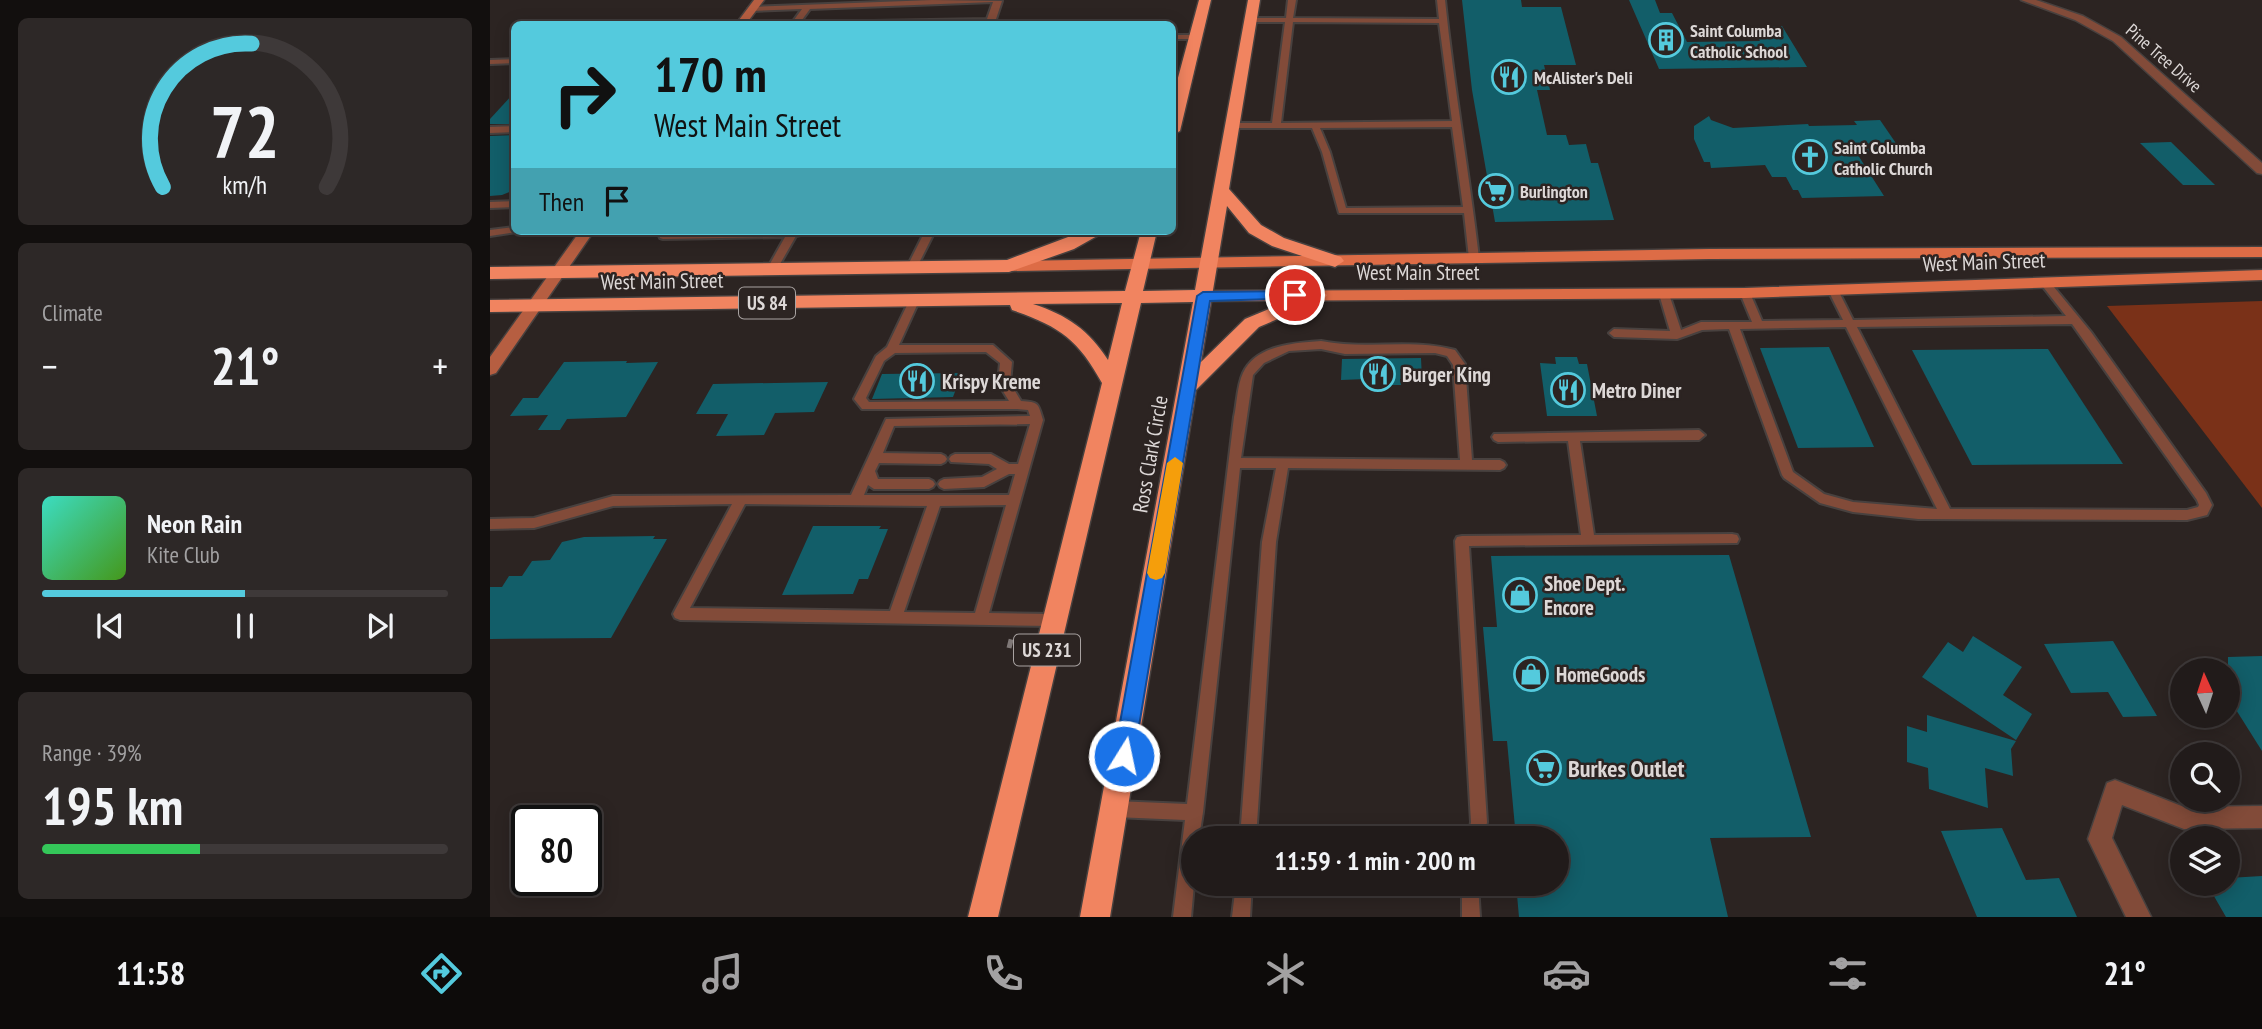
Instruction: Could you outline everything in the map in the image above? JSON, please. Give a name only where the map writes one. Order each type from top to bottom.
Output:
[{"type":"highway","points":[[1178,90],[1205,0]]},
{"type":"highway","name":"Ross Clark Circle","points":[[1095,917],[1254,0]]},
{"type":"highway","points":[[1221,189],[1255,229],[1278,242],[1335,261]]},
{"type":"highway","name":"US 84","points":[[1009,266],[1090,235]]},
{"type":"highway","name":"US 231","points":[[983,917],[1148,235]]},
{"type":"highway","name":"West Main Street","points":[[490,273],[1009,266]]},
{"type":"highway","points":[[1188,386],[1252,323],[1318,295]]},
{"type":"highway","name":"West Main Street","points":[[490,306],[1203,296]]},
{"type":"highway","points":[[999,300],[1055,317],[1081,334],[1093,348],[1112,383]]},
{"type":"main road","points":[[743,21],[756,4]]},
{"type":"main road","points":[[490,369],[584,235]]},
{"type":"main road","name":"West Main Street","points":[[1009,266],[1722,254],[2262,251]]},
{"type":"main road","name":"West Main Street","points":[[1203,296],[1745,293],[2262,275]]},
{"type":"street","name":"Pine Tree Drive","points":[[2026,0],[2079,18],[2117,39],[2262,170]]},
{"type":"street","points":[[2139,917],[2100,839],[2115,791],[2184,818],[2262,817]]},
{"type":"lane","points":[[1276,125],[1292,0]]},
{"type":"lane","points":[[1441,0],[1453,107],[1458,124],[1470,210],[1474,258]]},
{"type":"lane","points":[[756,4],[807,8],[998,1],[992,19],[945,21]]},
{"type":"lane","points":[[797,21],[807,8]]},
{"type":"lane","points":[[1251,20],[1443,21]]},
{"type":"lane","points":[[1176,37],[1196,37]]},
{"type":"lane","points":[[492,62],[511,61]]},
{"type":"lane","points":[[1232,126],[1458,124]]},
{"type":"lane","points":[[1315,125],[1326,152],[1342,211],[1470,210]]},
{"type":"lane","points":[[490,130],[511,129]]},
{"type":"lane","points":[[490,205],[511,204]]},
{"type":"lane","points":[[490,233],[511,230]]},
{"type":"lane","points":[[663,235],[728,235]]},
{"type":"lane","points":[[772,269],[791,235]]},
{"type":"lane","points":[[912,267],[928,235]]},
{"type":"lane","points":[[1733,326],[1788,475],[1820,498],[1853,507],[1945,514],[2187,515],[2202,511],[2206,505],[2087,335],[2072,320],[2045,283]]},
{"type":"lane","points":[[1833,290],[1945,514]]},
{"type":"lane","points":[[1745,293],[1759,326]]},
{"type":"lane","points":[[1664,294],[1677,335]]},
{"type":"lane","points":[[914,301],[892,349],[880,359],[860,399],[866,406],[1033,406],[1037,420],[980,620]]},
{"type":"lane","points":[[1614,333],[1677,335],[1701,326],[2072,320]]},
{"type":"lane","points":[[1182,917],[1245,382],[1253,366],[1277,350],[1297,345],[1321,345],[1345,350],[1435,349],[1451,353],[1459,363],[1466,465]]},
{"type":"lane","points":[[892,349],[989,348],[1006,362],[1004,383],[1017,405]]},
{"type":"lane","points":[[855,500],[890,422],[1037,420]]},
{"type":"lane","points":[[1498,437],[1699,435]]},
{"type":"lane","points":[[1573,436],[1588,540]]},
{"type":"lane","points":[[871,465],[941,459]]},
{"type":"lane","points":[[955,459],[991,459],[1007,469]]},
{"type":"lane","points":[[1235,463],[1500,465]]},
{"type":"lane","points":[[1249,826],[1269,542],[1283,463]]},
{"type":"lane","points":[[871,465],[874,484],[929,484]]},
{"type":"lane","points":[[944,484],[984,482],[1007,469],[1021,469]]},
{"type":"lane","points":[[741,499],[680,614],[1054,620]]},
{"type":"lane","points":[[490,524],[534,523],[613,501],[1014,500]]},
{"type":"lane","points":[[895,617],[935,501]]},
{"type":"lane","points":[[1478,826],[1462,541],[1731,539]]},
{"type":"lane","points":[[1115,809],[1195,812]]},
{"type":"lane","points":[[1241,917],[1243,896]]},
{"type":"lane","points":[[1470,896],[1471,917]]},
{"type":"shaded area","points":[[2262,301],[2262,508],[2107,306]]},
{"type":"building","points":[[1462,0],[1521,0],[1522,7],[1561,7],[1576,65],[1544,65],[1550,90],[1537,90],[1547,135],[1566,135],[1569,145],[1586,144],[1591,163],[1598,163],[1614,220],[1495,222],[1472,90]]},
{"type":"building","name":"Saint Columba Catholic School","points":[[1629,0],[1655,0],[1660,13],[1672,13],[1687,42],[1760,41],[1754,26],[1782,26],[1807,67],[1659,69]]},
{"type":"building","points":[[511,96],[511,124],[490,124],[490,119]]},
{"type":"building","points":[[1709,116],[1711,120],[1733,128],[1808,124],[1857,125],[1854,121],[1880,120],[1902,152],[1856,152],[1884,196],[1802,198],[1798,190],[1793,190],[1786,177],[1772,177],[1765,165],[1711,168],[1710,162],[1704,162],[1694,139],[1694,126]]},
{"type":"building","points":[[511,135],[511,191],[502,195],[490,196],[490,136]]},
{"type":"building","points":[[2171,142],[2215,185],[2183,185],[2140,143]]},
{"type":"building","points":[[1829,347],[1874,447],[1798,448],[1760,348]]},
{"type":"building","points":[[2048,349],[2123,464],[1972,465],[1912,350]]},
{"type":"building","name":"Metro Diner","points":[[1555,357],[1577,357],[1579,364],[1587,364],[1597,416],[1547,416],[1540,363],[1556,364]]},
{"type":"building","name":"Burger King","points":[[1421,358],[1422,379],[1400,379],[1401,385],[1366,385],[1366,379],[1341,380],[1342,359]]},
{"type":"building","points":[[627,361],[626,363],[658,362],[626,417],[567,419],[560,430],[538,430],[548,415],[510,416],[523,398],[538,398],[564,362]]},
{"type":"building","name":"Krispy Kreme","points":[[962,373],[953,397],[872,399],[882,374]]},
{"type":"building","points":[[828,382],[814,412],[775,413],[764,435],[716,436],[728,414],[696,414],[713,384]]},
{"type":"building","points":[[813,526],[881,526],[879,529],[888,529],[868,579],[859,579],[853,594],[782,595]]},
{"type":"building","points":[[655,536],[653,539],[667,539],[611,638],[490,639],[490,587],[502,587],[509,576],[522,576],[532,561],[550,560],[562,542],[584,537]]},
{"type":"building","points":[[1729,555],[1811,837],[1710,838],[1728,917],[1519,917],[1517,896],[1569,896],[1569,826],[1515,826],[1507,741],[1493,741],[1483,627],[1497,627],[1491,556]]},
{"type":"building","points":[[1973,636],[2022,667],[2003,695],[2032,714],[2016,740],[1922,677],[1948,642],[1963,652]]},
{"type":"building","points":[[2113,641],[2157,716],[2123,717],[2108,692],[2071,693],[2044,644]]},
{"type":"building","points":[[2262,656],[2262,751],[2240,716],[2240,658],[2228,657]]},
{"type":"building","points":[[1927,715],[2016,741],[2011,749],[2013,776],[1985,768],[1988,808],[1929,789],[1928,768],[1907,762],[1907,726],[1927,732]]},
{"type":"building","points":[[2002,828],[2026,880],[2059,878],[2077,917],[1977,917],[1941,831]]},
{"type":"building","points":[[2262,876],[2262,917],[2226,917],[2214,896],[2240,896],[2240,877]]},
{"type":"slow traffic","points":[[1156,573],[1175,463]]},
{"type":"place","name":"Saint Columba Catholic School","points":[[1666,40]]},
{"type":"place","name":"McAlister's Deli","points":[[1509,77]]},
{"type":"place","name":"Saint Columba Catholic Church","points":[[1810,157]]},
{"type":"place","name":"Burlington","points":[[1496,191]]},
{"type":"place","name":"Burger King","points":[[1378,374]]},
{"type":"place","name":"Krispy Kreme","points":[[917,381]]},
{"type":"place","name":"Metro Diner","points":[[1568,390]]},
{"type":"place","name":"Shoe Dept. Encore","points":[[1520,595]]},
{"type":"place","name":"HomeGoods","points":[[1531,674]]},
{"type":"place","name":"Burkes Outlet","points":[[1544,768]]},
{"type":"route","points":[[1124,756],[1203,296],[1295,295]]}]
